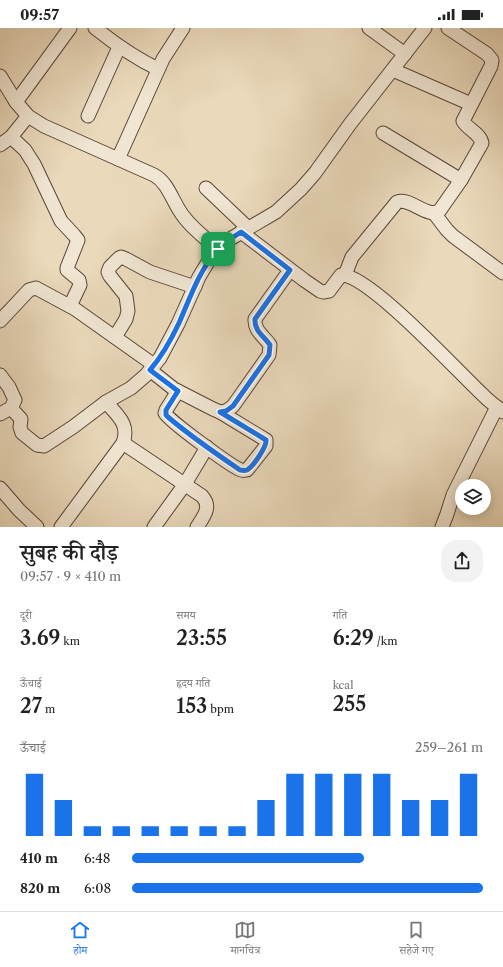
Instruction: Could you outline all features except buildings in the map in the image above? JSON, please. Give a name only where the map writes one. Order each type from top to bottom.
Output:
[{"type":"street","points":[[16,102],[70,28]]},
{"type":"street","points":[[95,28],[118,47],[158,69]]},
{"type":"street","points":[[118,159],[158,69],[183,28]]},
{"type":"street","points":[[369,28],[405,54]]},
{"type":"street","points":[[0,375],[9,387],[15,400],[6,411],[21,419],[21,431],[35,444],[40,446],[46,445],[106,402],[131,388],[146,375],[160,358],[208,262],[218,249],[230,239],[276,212],[301,189],[425,28]]},
{"type":"street","points":[[434,213],[440,210],[461,180],[482,143],[480,138],[465,124],[463,120],[491,66],[492,60],[465,32],[448,28]]},
{"type":"street","points":[[88,116],[118,47]]},
{"type":"street","points":[[393,70],[471,104]]},
{"type":"street","points":[[0,76],[16,102],[28,116],[44,126],[161,179],[178,209],[193,228],[218,249]]},
{"type":"street","points":[[28,116],[5,141],[25,150],[34,164],[61,221],[78,240],[67,268],[79,280],[80,285],[70,306]]},
{"type":"street","points":[[383,133],[461,180]]},
{"type":"street","points":[[206,188],[245,230],[290,270],[323,292],[329,291],[339,276],[345,275],[356,280],[388,302],[485,397],[501,409],[453,495],[442,527]]},
{"type":"street","points":[[345,275],[352,257],[397,202],[404,201],[434,213],[453,236],[503,273]]},
{"type":"street","points":[[115,337],[126,319],[128,311],[126,296],[108,272],[110,267],[119,258],[121,257],[126,259],[150,272],[195,287]]},
{"type":"street","points":[[220,412],[226,411],[233,406],[269,355],[270,345],[254,325],[255,319],[290,270]]},
{"type":"street","points":[[0,321],[32,288],[39,289],[70,306],[115,337],[178,391],[220,412],[263,437],[266,440],[266,446],[247,470],[240,470],[183,430],[166,415],[166,410],[178,391]]},
{"type":"street","points":[[61,527],[123,443],[126,435],[122,422],[106,402]]},
{"type":"street","points":[[123,443],[202,496],[206,501],[207,506],[206,511],[197,527]]},
{"type":"street","points":[[154,527],[184,484],[207,447]]},
{"type":"street","points":[[0,488],[19,510],[37,527]]},
{"type":"route","points":[[241,232],[290,270],[257,314],[255,319],[254,325],[270,345],[269,355],[233,406],[226,411],[220,412],[266,440],[266,446],[251,466],[244,471],[240,470],[183,430],[166,415],[166,410],[178,391],[150,370],[160,358],[178,324],[199,278],[208,262],[218,249],[241,232]]}]
